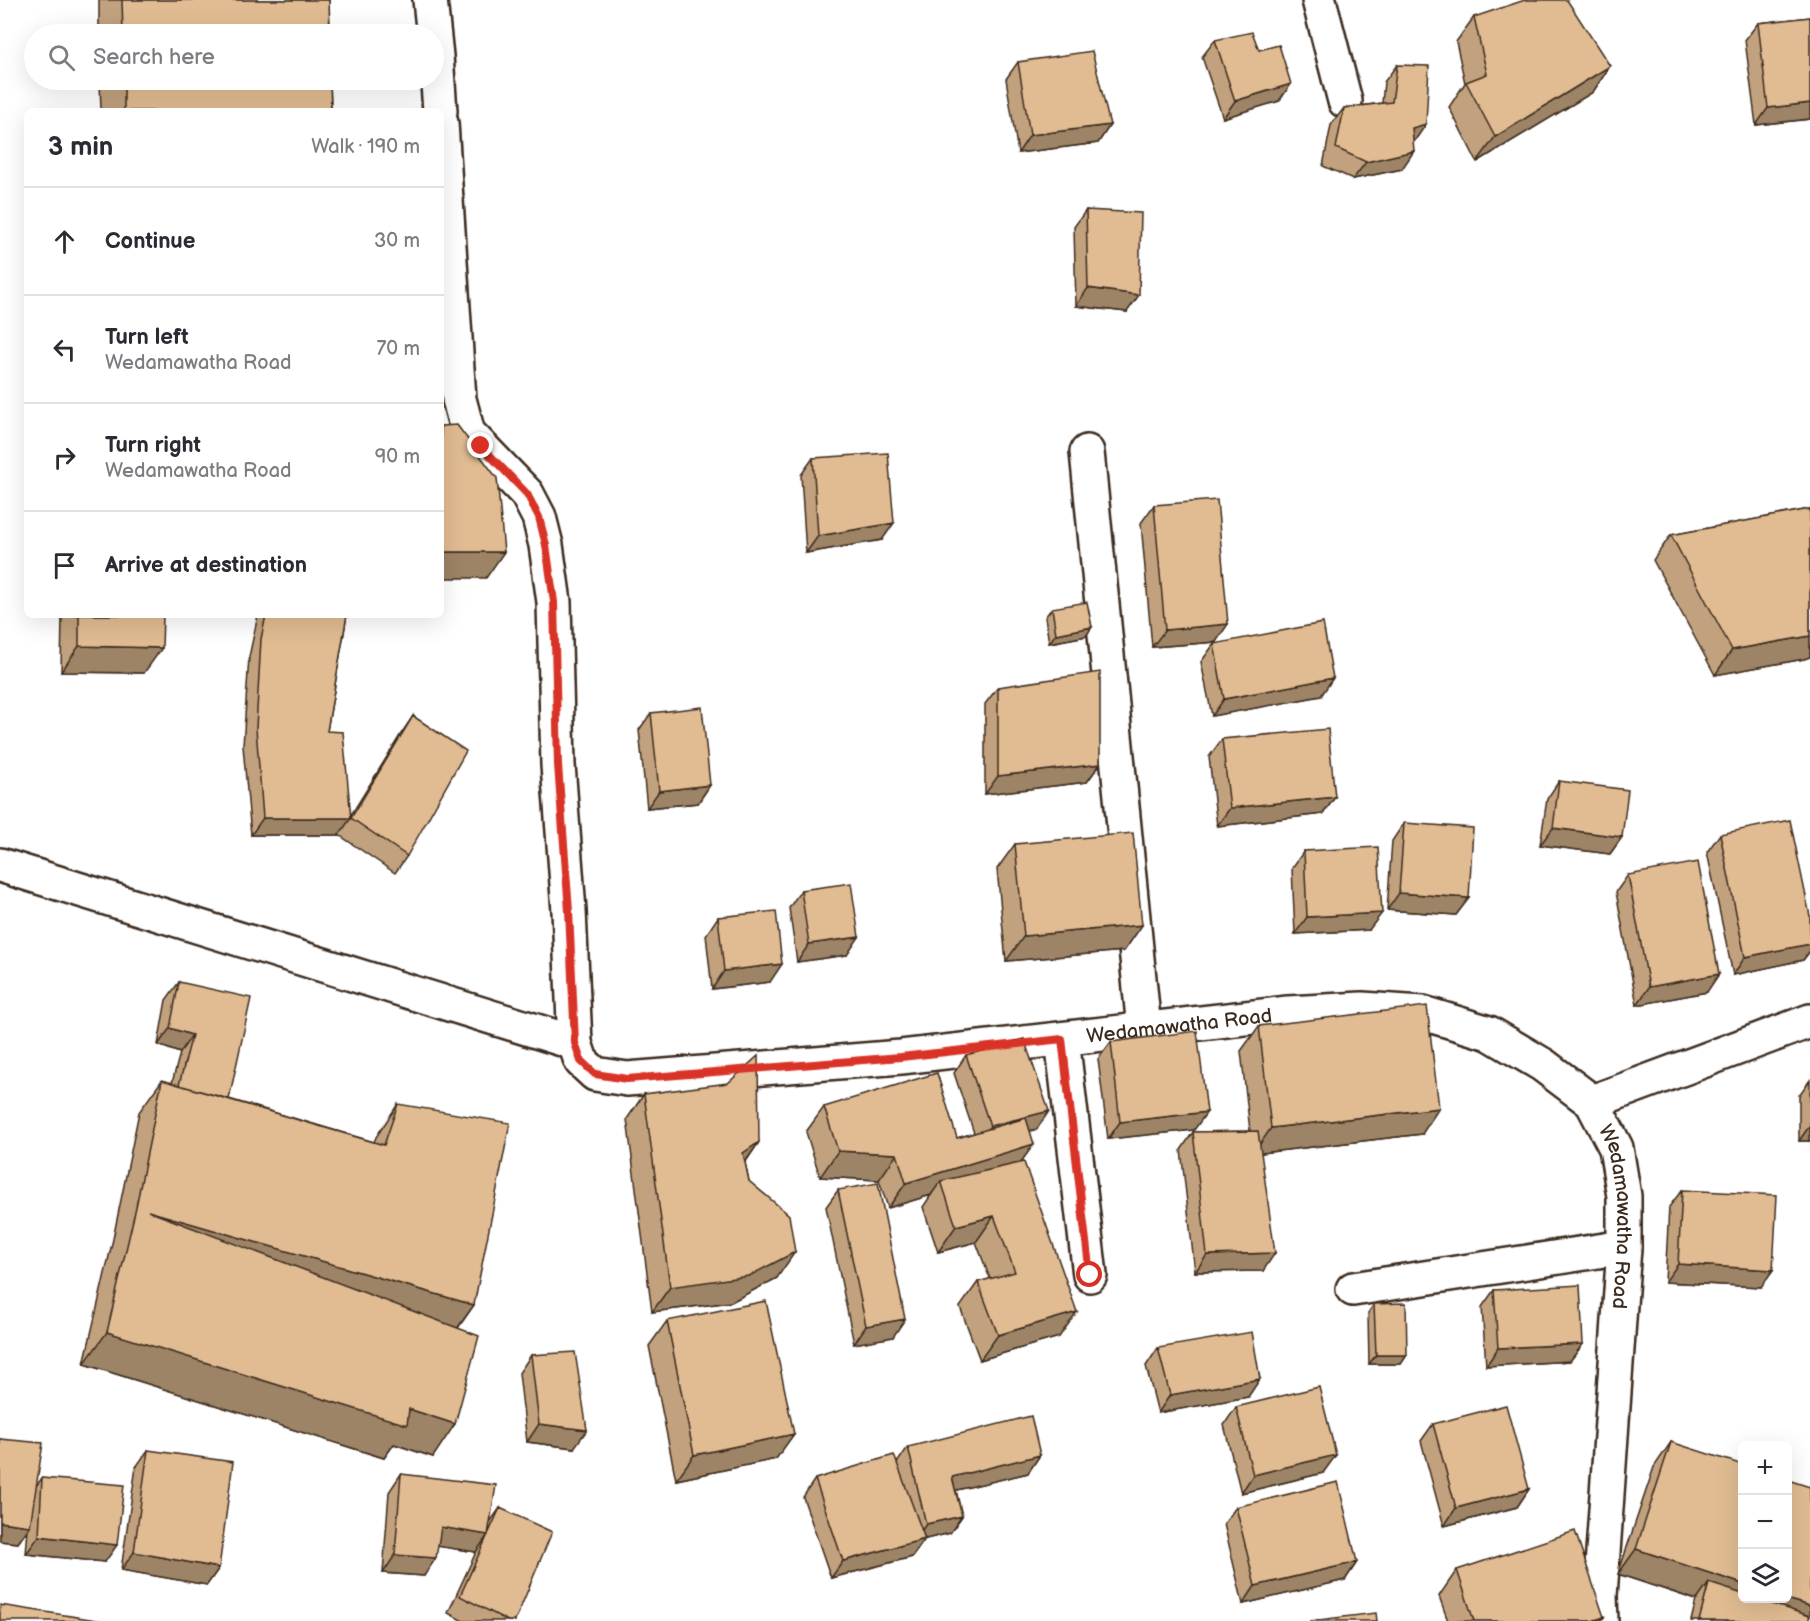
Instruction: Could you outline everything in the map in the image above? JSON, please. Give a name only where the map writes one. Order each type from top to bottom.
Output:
[{"type":"street","points":[[430,0],[433,24]]},
{"type":"street","points":[[1319,0],[1345,101]]},
{"type":"street","points":[[438,90],[440,108]]},
{"type":"street","name":"Wedamawatha Road","points":[[444,169],[459,399],[468,433],[527,494],[539,517],[546,545],[554,602],[558,765],[569,911],[575,1043],[581,1061],[595,1074],[627,1079],[901,1057],[1288,1012],[1362,1009],[1423,1012],[1489,1033],[1543,1065],[1592,1102],[1616,1148],[1624,1196],[1624,1247],[1600,1596],[1601,1621]]},
{"type":"street","points":[[1087,452],[1144,1029]]},
{"type":"street","points":[[0,865],[575,1043]]},
{"type":"street","points":[[1592,1102],[1810,1021]]},
{"type":"street","points":[[1062,1039],[1090,1275]]},
{"type":"street","points":[[1353,1289],[1624,1247]]},
{"type":"building","points":[[122,0],[329,0],[330,24],[123,24]]},
{"type":"building","points":[[1525,0],[1567,0],[1610,66],[1495,137],[1466,82],[1487,74],[1474,17]]},
{"type":"building","points":[[1810,17],[1810,103],[1768,108],[1758,23]]},
{"type":"building","points":[[1252,32],[1259,50],[1279,45],[1291,84],[1235,101],[1215,40]]},
{"type":"building","points":[[1092,51],[1110,125],[1030,135],[1018,62]]},
{"type":"building","points":[[1397,65],[1429,66],[1426,124],[1412,128],[1414,151],[1366,162],[1336,148],[1344,108],[1392,102]]},
{"type":"building","points":[[124,90],[330,90],[331,108],[124,108]]},
{"type":"building","points":[[1086,210],[1141,213],[1139,295],[1088,288]]},
{"type":"building","points":[[457,425],[497,478],[504,552],[444,552],[444,426]]},
{"type":"building","points":[[888,453],[894,523],[818,536],[813,458]]},
{"type":"building","points":[[1217,500],[1228,624],[1165,630],[1154,505]]},
{"type":"building","points":[[1810,509],[1810,636],[1732,650],[1671,535]]},
{"type":"building","points":[[1087,602],[1092,627],[1056,634],[1052,608]]},
{"type":"building","points":[[79,618],[163,618],[162,648],[79,646]]},
{"type":"building","points":[[265,618],[346,618],[327,731],[343,732],[351,818],[263,818],[256,728],[261,639]]},
{"type":"building","points":[[1323,623],[1333,678],[1224,699],[1214,644]]},
{"type":"building","points":[[1100,672],[1100,764],[998,776],[998,687]]},
{"type":"building","points":[[702,707],[710,785],[659,791],[651,713]]},
{"type":"building","points":[[413,716],[466,751],[407,856],[351,818]]},
{"type":"building","points":[[1328,729],[1335,797],[1230,808],[1222,739]]},
{"type":"building","points":[[1559,781],[1628,790],[1622,837],[1553,828]]},
{"type":"building","points":[[1790,820],[1810,916],[1810,944],[1745,957],[1720,834]]},
{"type":"building","points":[[1404,823],[1473,828],[1469,898],[1399,893]]},
{"type":"building","points":[[1133,833],[1142,925],[1024,936],[1015,844]]},
{"type":"building","points":[[1378,847],[1382,913],[1307,917],[1304,851]]},
{"type":"building","points":[[1698,862],[1719,974],[1649,987],[1628,875]]},
{"type":"building","points":[[851,883],[859,937],[809,944],[801,890]]},
{"type":"building","points":[[776,911],[782,964],[724,971],[718,917]]},
{"type":"building","points":[[179,982],[251,998],[229,1099],[179,1085],[192,1035],[170,1028]]},
{"type":"building","points":[[1427,1006],[1439,1108],[1271,1128],[1259,1026]]},
{"type":"building","points":[[1197,1031],[1207,1112],[1120,1122],[1111,1042]]},
{"type":"building","points":[[1024,1039],[1049,1111],[990,1126],[966,1055]]},
{"type":"building","points":[[758,1056],[759,1142],[743,1153],[749,1181],[789,1215],[795,1252],[749,1276],[670,1287],[644,1094],[728,1083]]},
{"type":"building","points":[[937,1073],[957,1138],[1026,1118],[1034,1144],[906,1183],[897,1154],[838,1151],[824,1107]]},
{"type":"building","points":[[162,1080],[384,1145],[398,1104],[510,1123],[474,1305],[148,1211],[479,1336],[455,1424],[409,1409],[407,1425],[107,1332]]},
{"type":"building","points":[[1258,1131],[1275,1253],[1207,1255],[1193,1132]]},
{"type":"building","points":[[1024,1162],[1077,1312],[998,1335],[978,1282],[1015,1272],[994,1216],[956,1226],[941,1181]]},
{"type":"building","points":[[878,1183],[905,1319],[866,1326],[838,1190]]},
{"type":"building","points":[[1682,1190],[1777,1195],[1773,1270],[1678,1264]]},
{"type":"building","points":[[1580,1285],[1583,1344],[1498,1348],[1494,1290]]},
{"type":"building","points":[[766,1301],[794,1434],[694,1455],[667,1321]]},
{"type":"building","points":[[1406,1303],[1407,1355],[1376,1355],[1374,1304]]},
{"type":"building","points":[[1252,1332],[1260,1379],[1170,1395],[1158,1348]]},
{"type":"building","points":[[575,1352],[587,1430],[539,1424],[531,1355]]},
{"type":"building","points":[[1319,1387],[1336,1455],[1253,1475],[1236,1407]]},
{"type":"building","points":[[1506,1405],[1529,1489],[1456,1508],[1433,1424]]},
{"type":"building","points":[[1031,1416],[1040,1455],[952,1477],[962,1516],[926,1524],[908,1447]]},
{"type":"building","points":[[0,1439],[43,1443],[30,1526],[0,1522]]},
{"type":"building","points":[[1671,1442],[1738,1463],[1738,1582],[1636,1549]]},
{"type":"building","points":[[148,1450],[233,1462],[219,1568],[134,1552]]},
{"type":"building","points":[[894,1455],[925,1539],[843,1561],[815,1479]]},
{"type":"building","points":[[401,1474],[496,1485],[488,1535],[441,1527],[436,1558],[395,1555]]},
{"type":"building","points":[[42,1478],[124,1485],[117,1545],[39,1536]]},
{"type":"building","points":[[1792,1481],[1810,1487],[1810,1606],[1792,1601]]},
{"type":"building","points":[[1338,1482],[1357,1562],[1255,1586],[1236,1507]]},
{"type":"building","points":[[500,1508],[552,1532],[515,1621],[508,1621],[460,1596]]},
{"type":"building","points":[[1575,1531],[1604,1617],[1592,1621],[1474,1621],[1457,1570]]},
{"type":"building","points":[[1709,1583],[1738,1592],[1738,1603],[1769,1603],[1810,1616],[1808,1621],[1699,1621]]},
{"type":"building","points":[[0,1605],[103,1621],[0,1621]]},
{"type":"building","points":[[1376,1613],[1377,1621],[1310,1621]]},
{"type":"route","points":[[481,446],[527,494],[539,517],[546,545],[554,602],[558,765],[569,911],[573,1020],[575,1043],[581,1061],[595,1074],[627,1079],[901,1057],[1062,1039],[1090,1275]]}]
